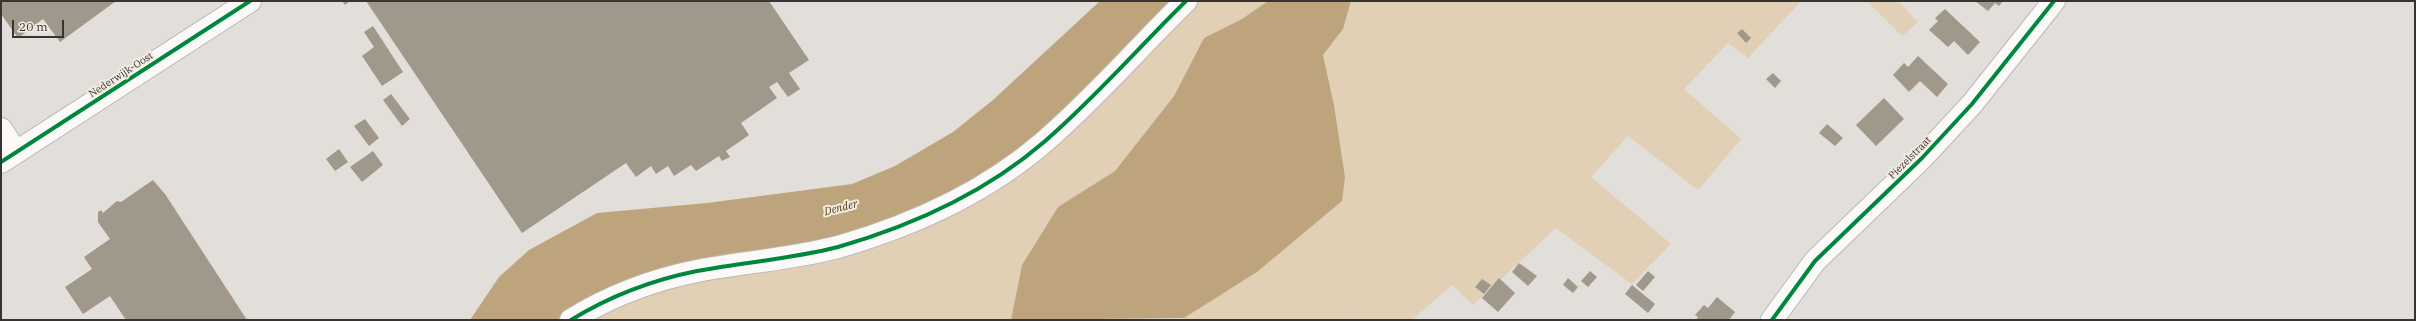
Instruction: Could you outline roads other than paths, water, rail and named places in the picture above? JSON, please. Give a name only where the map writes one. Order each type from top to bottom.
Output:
[{"type":"street","name":"Nederwijk-Oost","points":[[9,157],[250,1]]},
{"type":"street","points":[[571,320],[600,303],[648,283],[698,271],[800,255],[836,247],[882,233],[934,211],[999,175],[1042,143],[1089,101],[1186,1]]},
{"type":"street","name":"Piezelstraat","points":[[1772,320],[1815,261],[1922,158],[1972,104],[2054,1]]},
{"type":"street","points":[[1,129],[9,157]]},
{"type":"water","name":"Dender","points":[[1100,1],[1176,1],[1040,134],[984,174],[904,216],[861,232],[562,316],[557,320],[470,320],[499,277],[529,250],[597,213],[707,203],[852,184],[895,166],[953,132],[993,100]]},
{"type":"water","points":[[1268,1],[1351,1],[1343,29],[1323,55],[1334,105],[1345,177],[1342,201],[1257,272],[1184,318],[1011,320],[1022,265],[1058,207],[1115,171],[1174,96],[1204,38],[1242,19]]}]
